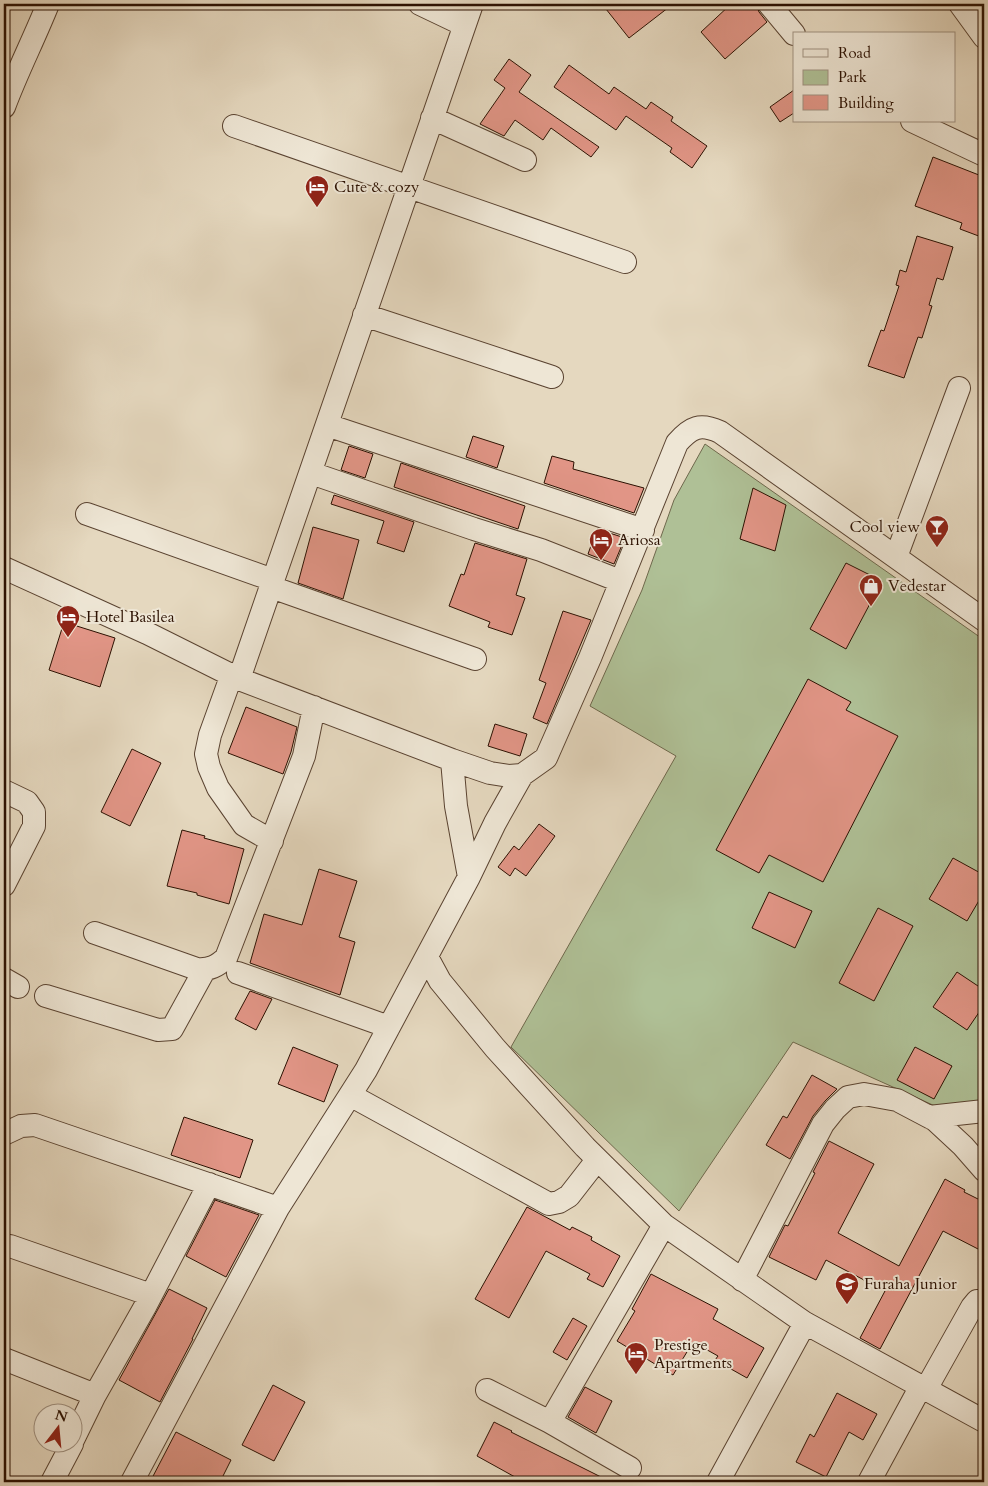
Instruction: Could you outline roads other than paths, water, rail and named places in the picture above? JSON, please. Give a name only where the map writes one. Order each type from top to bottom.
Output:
[{"type":"street","points":[[4,107],[48,4]]},
{"type":"street","points":[[420,4],[464,25]]},
{"type":"street","points":[[272,841],[244,825],[218,788],[206,754],[210,735],[272,584],[472,4]]},
{"type":"street","points":[[769,4],[793,33]]},
{"type":"street","points":[[960,4],[984,37]]},
{"type":"street","points":[[432,118],[525,160]]},
{"type":"street","points":[[914,122],[984,155]]},
{"type":"street","points":[[234,126],[625,262]]},
{"type":"street","points":[[364,315],[552,377]]},
{"type":"street","points":[[896,557],[959,388]]},
{"type":"street","points":[[327,425],[643,530]]},
{"type":"street","points":[[132,1482],[278,1208],[366,1070],[522,775],[546,758],[590,658],[677,443],[685,434],[700,427],[709,427],[720,432],[984,619]]},
{"type":"street","points":[[310,473],[541,550],[620,581]]},
{"type":"street","points":[[86,514],[475,659]]},
{"type":"street","points":[[4,568],[235,676],[452,760],[490,773],[509,776],[522,775]]},
{"type":"street","points":[[95,933],[198,969],[217,966],[226,958],[304,756],[314,707]]},
{"type":"street","points":[[452,760],[456,806],[469,877]]},
{"type":"street","points":[[4,791],[27,802],[34,812],[34,826],[4,885]]},
{"type":"street","points":[[427,956],[440,981],[495,1048],[597,1160],[664,1225],[805,1323],[984,1421]]},
{"type":"street","points":[[46,996],[158,1030],[172,1029],[205,969]]},
{"type":"street","points":[[238,973],[389,1027]]},
{"type":"street","points":[[742,1280],[823,1124],[848,1097],[864,1094],[896,1100],[935,1120],[963,1146],[984,1170]]},
{"type":"street","points":[[350,1096],[550,1204],[559,1202],[569,1196],[597,1160]]},
{"type":"street","points":[[929,1117],[984,1111]]},
{"type":"street","points":[[4,1134],[20,1126],[35,1125],[278,1208]]},
{"type":"street","points":[[82,1422],[209,1184]]},
{"type":"street","points":[[550,1422],[664,1225]]},
{"type":"street","points":[[10,1246],[151,1295]]},
{"type":"street","points":[[869,1482],[976,1301],[984,1301]]},
{"type":"street","points":[[718,1482],[805,1323]]},
{"type":"street","points":[[4,1358],[95,1395]]},
{"type":"street","points":[[487,1390],[550,1422],[630,1468]]},
{"type":"street","points":[[52,1482],[66,1454]]},
{"type":"place","name":"Cute & cozy","points":[[317,208]]},
{"type":"place","name":"Cool view","points":[[937,548]]},
{"type":"place","name":"Ariosa","points":[[601,561]]},
{"type":"place","name":"Vedestar","points":[[871,607]]},
{"type":"place","name":"Hotel Basilea","points":[[68,638]]},
{"type":"place","name":"Furaha Junior","points":[[847,1305]]},
{"type":"place","name":"Prestige Apartments","points":[[636,1375]]}]
